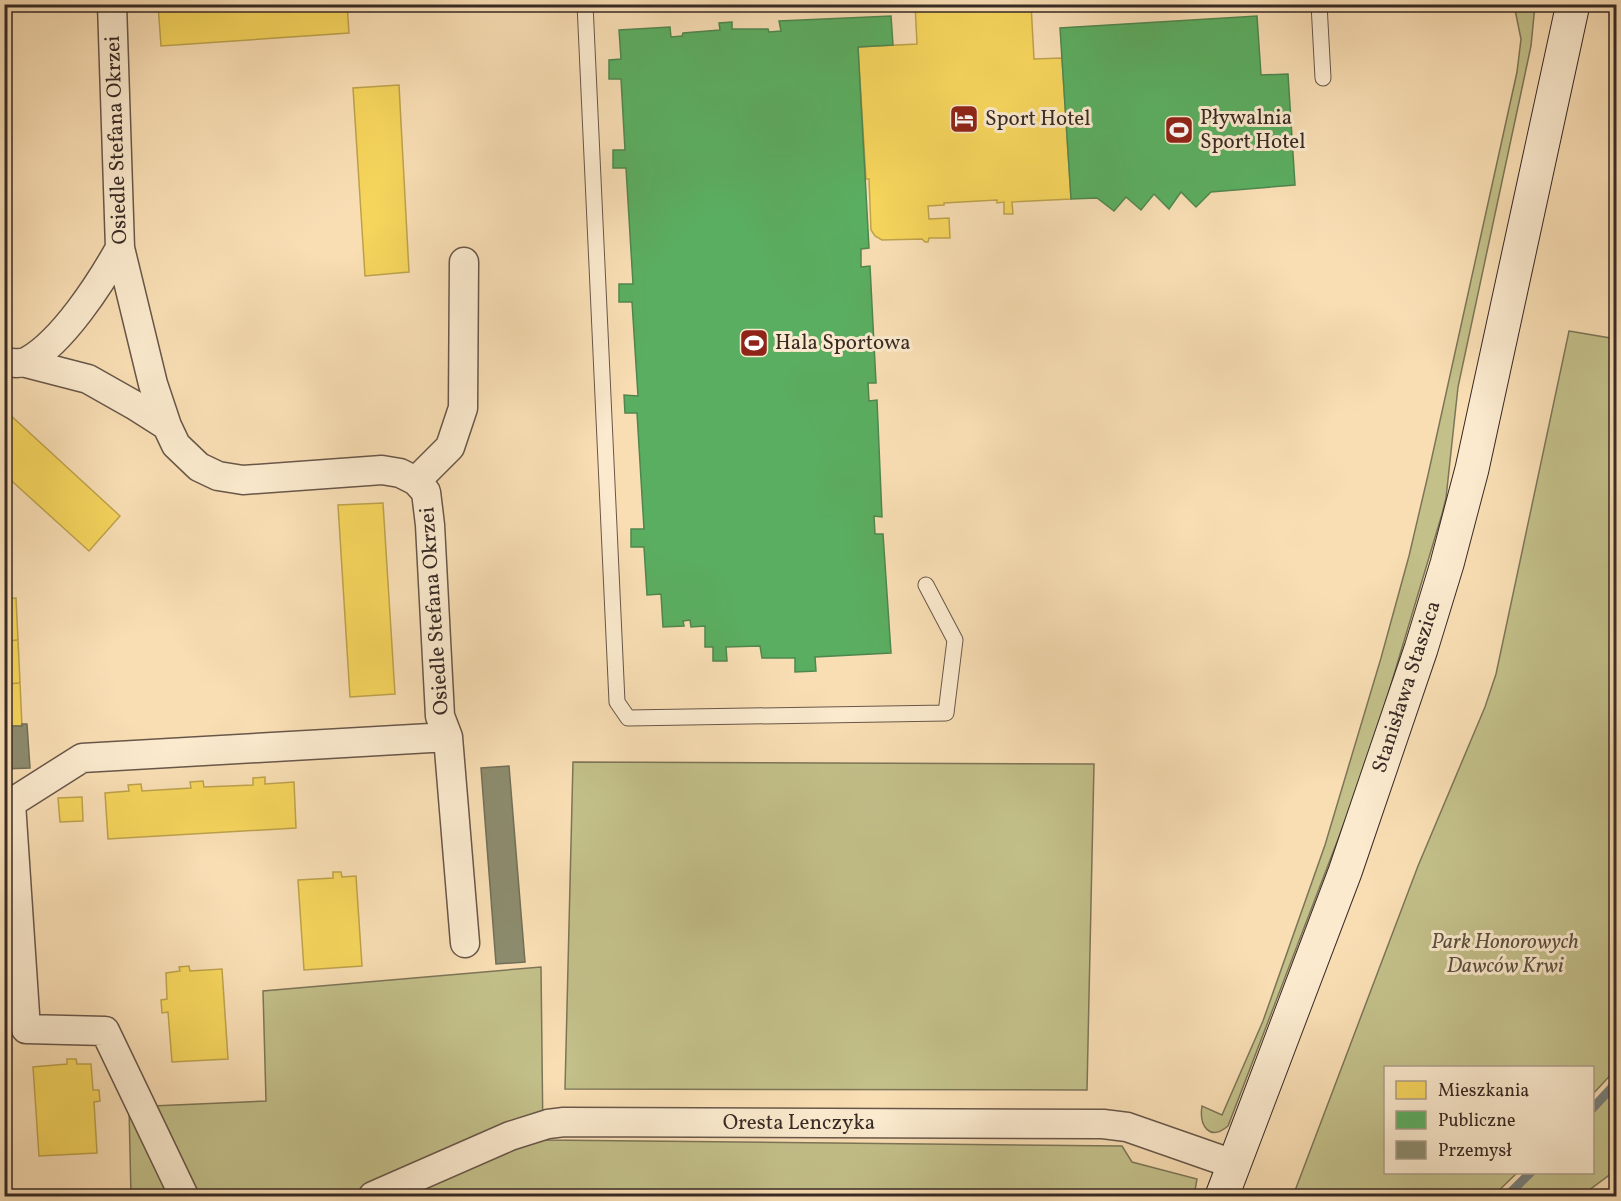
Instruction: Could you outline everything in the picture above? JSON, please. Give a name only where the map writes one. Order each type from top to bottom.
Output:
[{"type":"street","name":"Osiedle Stefana Okrzei","points":[[112,4],[120,248],[153,384],[176,445],[199,467],[218,476],[243,480],[382,470],[400,473],[416,481],[426,492],[430,525],[440,716],[448,736],[465,943]]},
{"type":"street","name":"Stanisława Staszica","points":[[1538,162],[1551,4]]},
{"type":"street","name":"Stanisława Staszica","points":[[1222,1197],[1345,872],[1441,586],[1472,469],[1573,4]]},
{"type":"street","points":[[15,363],[56,338],[102,280],[120,248]]},
{"type":"street","points":[[416,481],[450,447],[463,408],[465,262]]},
{"type":"street","points":[[15,363],[88,379],[167,426]]},
{"type":"street","points":[[184,1197],[105,1031],[26,1029],[8,803],[82,758],[448,736]]},
{"type":"street","name":"Oresta Lenczyka","points":[[373,1197],[510,1136],[548,1124],[564,1122],[1103,1124],[1127,1128],[1233,1164]]},
{"type":"lane","points":[[585,4],[617,702],[628,718],[946,713],[955,640],[926,585]]},
{"type":"lane","points":[[1319,4],[1323,78]]},
{"type":"green space","points":[[1514,5],[1535,5],[1531,46],[1458,387],[1446,498],[1442,514],[1384,708],[1350,808],[1228,1126],[1221,1131],[1211,1132],[1204,1125],[1202,1106],[1222,1115],[1263,1021],[1325,845],[1409,556],[1517,72],[1521,39]]},
{"type":"green space","name":"Park Honorowych Dawców Krwi","points":[[1569,331],[1616,339],[1616,1069],[1594,1093],[1594,1066],[1384,1066],[1384,1174],[1516,1174],[1493,1196],[1293,1196],[1418,866],[1485,707],[1496,674]]},
{"type":"green space","points":[[573,762],[1094,764],[1087,1090],[565,1089]]},
{"type":"green space","points":[[541,967],[543,1140],[1122,1146],[1132,1162],[1197,1179],[1194,1196],[131,1196],[129,1107],[266,1101],[263,991]]},
{"type":"green space","points":[[1616,1083],[1616,1170],[1581,1196],[1507,1196],[1530,1174],[1594,1174],[1594,1108]]},
{"type":"building: Mieszkania","points":[[4,4],[8,81],[4,81]]},
{"type":"building: Mieszkania","points":[[158,4],[347,4],[349,33],[161,46]]},
{"type":"building: Mieszkania","name":"Sport Hotel","points":[[915,4],[1031,4],[1034,59],[1062,58],[1071,199],[1012,202],[1013,214],[1004,214],[1004,202],[997,203],[997,200],[928,206],[929,219],[949,218],[950,238],[929,238],[928,242],[925,242],[922,239],[882,240],[875,236],[871,230],[869,179],[866,179],[858,47],[917,44]]},
{"type":"building: Mieszkania","points":[[399,85],[409,272],[365,276],[353,88]]},
{"type":"building: Mieszkania","points":[[7,412],[120,516],[89,551],[4,474],[4,415]]},
{"type":"building: Mieszkania","points":[[383,503],[395,694],[350,697],[338,505]]},
{"type":"building: Mieszkania","points":[[16,598],[18,640],[4,641],[4,599]]},
{"type":"building: Mieszkania","points":[[18,640],[20,683],[4,684],[4,641]]},
{"type":"building: Mieszkania","points":[[20,683],[22,726],[4,726],[4,684]]},
{"type":"building: Mieszkania","points":[[265,777],[265,784],[294,782],[296,828],[108,839],[105,793],[129,791],[128,785],[141,784],[142,791],[191,788],[190,782],[203,781],[204,787],[253,785],[253,778]]},
{"type":"building: Mieszkania","points":[[82,797],[83,821],[60,822],[58,798]]},
{"type":"building: Mieszkania","points":[[333,872],[341,872],[342,877],[356,876],[362,966],[304,970],[298,880],[333,878]]},
{"type":"building: Mieszkania","points":[[189,966],[190,971],[222,969],[228,1059],[172,1062],[168,1012],[162,1013],[161,1000],[167,999],[166,973],[180,971],[179,967]]},
{"type":"building: Mieszkania","points":[[67,1059],[76,1059],[77,1064],[91,1064],[93,1090],[99,1090],[100,1101],[94,1102],[97,1153],[39,1156],[33,1067],[67,1064]]},
{"type":"building: Publiczne","name":"Hala Sportowa","points":[[891,16],[893,45],[858,47],[869,248],[861,249],[861,267],[870,266],[876,383],[868,383],[869,401],[877,400],[882,517],[874,516],[875,534],[883,534],[891,653],[815,657],[816,671],[795,672],[795,658],[762,658],[760,646],[726,647],[727,661],[713,661],[713,647],[705,647],[705,626],[691,627],[690,620],[683,621],[684,626],[663,627],[661,594],[647,595],[644,547],[631,547],[631,529],[644,529],[637,413],[625,413],[624,395],[638,396],[632,302],[619,302],[619,284],[633,284],[626,168],[613,168],[613,150],[625,150],[621,79],[609,79],[609,60],[621,59],[619,30],[670,27],[671,37],[682,36],[683,33],[720,30],[719,23],[732,22],[732,29],[768,29],[769,32],[781,31],[779,21]]},
{"type":"building: Publiczne","name":"Pływalnia Sport Hotel","points":[[1257,16],[1261,75],[1288,74],[1295,185],[1211,192],[1196,207],[1181,192],[1169,209],[1154,194],[1141,210],[1126,197],[1114,211],[1097,198],[1071,199],[1060,28]]},
{"type":"building: Przemysł","points":[[22,724],[27,724],[30,768],[4,769],[4,726],[22,726]]},
{"type":"building: Przemysł","points":[[509,766],[525,962],[496,964],[481,768]]},
{"type":"waterway","points":[[1594,1107],[1616,1083]]},
{"type":"waterway","points":[[1507,1196],[1529,1174]]},
{"type":"place","name":"Sport Hotel","points":[[964,119]]},
{"type":"place","name":"Pływalnia Sport Hotel","points":[[1179,130]]},
{"type":"place","name":"Hala Sportowa","points":[[754,343]]}]
